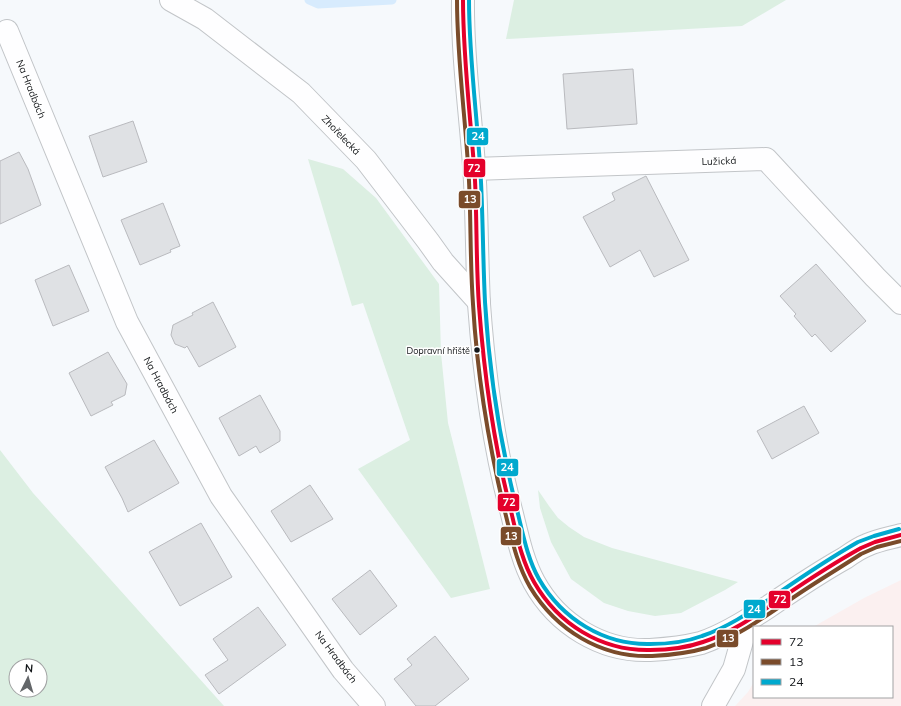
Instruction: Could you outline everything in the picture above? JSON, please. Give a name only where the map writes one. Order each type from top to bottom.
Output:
[{"type":"street","name":"Zhořelecká","points":[[171,0],[204,19],[301,93],[366,160],[443,262],[479,302]]},
{"type":"street","points":[[463,0],[462,30],[474,170],[479,302],[485,372],[501,475],[525,565],[545,600],[557,614],[574,628],[596,640],[623,648],[648,650],[672,648],[700,643],[723,634],[748,620],[866,545],[901,535]]},
{"type":"street","name":"Na Hradbách","points":[[7,31],[127,322],[214,483],[343,670],[374,706]]},
{"type":"street","name":"Lužická","points":[[474,170],[766,159],[901,303]]},
{"type":"street","points":[[713,706],[734,668],[748,620]]},
{"type":"shaded area","points":[[901,580],[901,706],[735,706],[748,692],[753,684],[753,698],[893,698],[893,626],[815,626],[864,598]]},
{"type":"green space","points":[[514,0],[786,0],[742,26],[506,39]]},
{"type":"green space","points":[[308,159],[343,169],[376,198],[439,284],[441,353],[448,423],[490,589],[451,598],[358,469],[410,440],[363,303],[352,306]]},
{"type":"green space","points":[[0,450],[33,493],[224,706],[0,706]]},
{"type":"green space","points":[[538,490],[558,518],[584,537],[612,548],[738,582],[681,613],[655,616],[628,611],[604,603],[571,579],[551,542],[540,508]]},
{"type":"building","points":[[633,69],[637,124],[567,129],[563,74]]},
{"type":"building","points":[[133,121],[147,162],[103,177],[89,136]]},
{"type":"building","points":[[19,152],[28,169],[41,205],[0,224],[0,161]]},
{"type":"building","points":[[646,176],[689,260],[654,277],[640,250],[610,267],[583,217],[615,200],[612,193]]},
{"type":"building","points":[[163,203],[180,246],[170,250],[171,252],[140,265],[121,220]]},
{"type":"building","points":[[816,264],[866,321],[831,352],[815,334],[812,337],[794,316],[796,314],[780,296]]},
{"type":"building","points":[[69,265],[89,311],[53,326],[35,280]]},
{"type":"building","points":[[213,302],[236,347],[199,367],[187,346],[185,348],[175,344],[171,335],[173,325],[193,315],[192,313]]},
{"type":"building","points":[[108,352],[127,384],[125,395],[111,402],[113,405],[91,416],[69,373]]},
{"type":"building","points":[[260,395],[280,431],[280,441],[260,453],[256,446],[239,456],[219,418]]},
{"type":"building","points":[[804,406],[819,433],[772,459],[757,431]]},
{"type":"building","points":[[154,440],[179,483],[128,512],[105,467]]},
{"type":"building","points":[[310,485],[333,519],[291,542],[271,511]]},
{"type":"building","points":[[201,523],[232,577],[180,606],[149,552]]},
{"type":"building","points":[[370,570],[397,606],[360,635],[332,599]]},
{"type":"building","points":[[258,607],[286,645],[219,694],[205,675],[228,660],[213,639]]},
{"type":"building","points":[[435,636],[469,679],[435,706],[416,706],[394,679],[412,665],[407,659]]},
{"type":"waterway","points":[[309,0],[318,4],[392,0]]},
{"type":"transit line","name":"13","points":[[457,0],[458,46],[468,158],[472,289],[480,381],[493,458],[517,559],[530,587],[541,602],[553,616],[567,628],[582,638],[615,652],[652,656],[686,652],[706,648],[729,638],[760,620],[808,587],[861,554],[877,547],[901,541]]},
{"type":"transit line","name":"72","points":[[463,0],[466,68],[475,180],[477,274],[486,381],[498,455],[519,544],[529,573],[544,597],[568,622],[598,640],[615,646],[632,649],[656,650],[683,647],[697,644],[724,634],[861,548],[875,542],[901,535]]},
{"type":"transit line","name":"24","points":[[469,0],[470,46],[480,159],[485,302],[492,377],[504,452],[525,542],[539,579],[548,593],[572,617],[586,627],[616,640],[650,644],[683,641],[712,632],[741,618],[858,542],[899,529]]},
{"type":"place","name":"Dopravní hřiště","points":[[477,350]]}]
